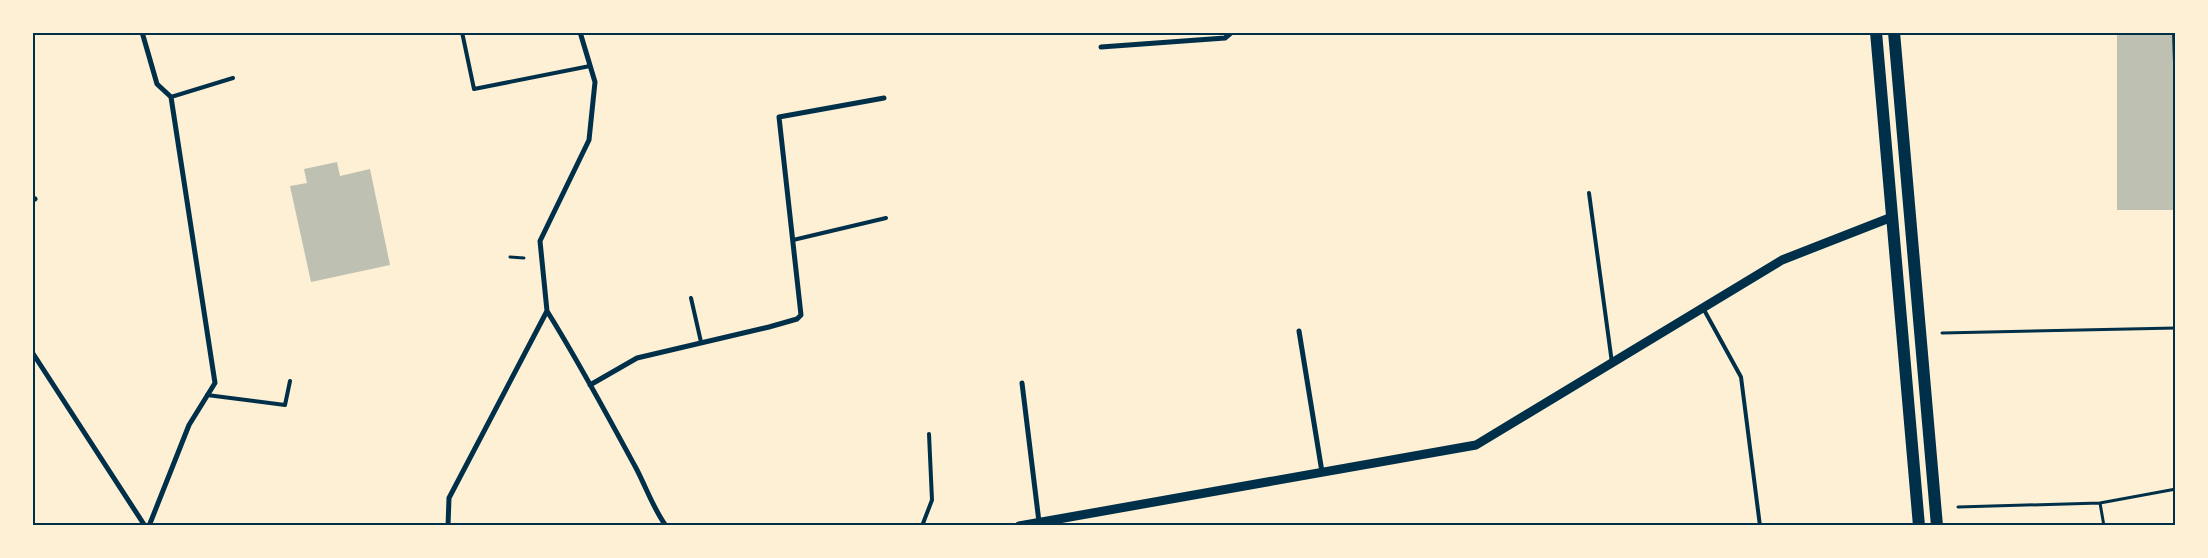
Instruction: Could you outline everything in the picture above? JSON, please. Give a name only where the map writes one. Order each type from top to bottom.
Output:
[{"type":"main road","points":[[1876,32],[1919,526]]},
{"type":"main road","points":[[1894,32],[1937,526]]},
{"type":"street","points":[[142,32],[156,84],[171,97],[215,383],[189,425],[147,526]]},
{"type":"street","points":[[580,32],[594,82],[589,140],[540,241],[547,311],[590,385],[637,470],[658,515],[666,526]]},
{"type":"street","points":[[1101,47],[1225,38],[1232,32]]},
{"type":"street","points":[[590,385],[637,358],[797,319],[801,315],[779,117],[884,98]]},
{"type":"street","points":[[1019,526],[1476,445],[1782,260],[1892,217]]},
{"type":"street","points":[[448,526],[449,498],[547,311]]},
{"type":"street","points":[[1299,331],[1322,472]]},
{"type":"street","points":[[32,352],[147,526]]},
{"type":"street","points":[[1022,383],[1039,522]]},
{"type":"lane","points":[[462,32],[474,89],[590,66]]},
{"type":"lane","points":[[2174,32],[2176,94]]},
{"type":"lane","points":[[171,97],[233,78]]},
{"type":"lane","points":[[1589,192],[1612,363]]},
{"type":"lane","points":[[793,240],[886,218]]},
{"type":"lane","points":[[691,298],[701,342]]},
{"type":"lane","points":[[1703,308],[1741,378],[1760,526]]},
{"type":"lane","points":[[207,395],[285,405],[290,381]]},
{"type":"lane","points":[[922,526],[932,500],[929,434]]},
{"type":"path","points":[[1939,333],[2176,328]]},
{"type":"path","points":[[1953,507],[2100,503],[2176,489]]},
{"type":"path","points":[[2100,503],[2104,526]]},
{"type":"building","points":[[2117,32],[2176,32],[2176,210],[2117,210]]},
{"type":"building","points":[[337,162],[340,176],[370,169],[390,265],[311,282],[290,186],[307,183],[304,169]]}]
